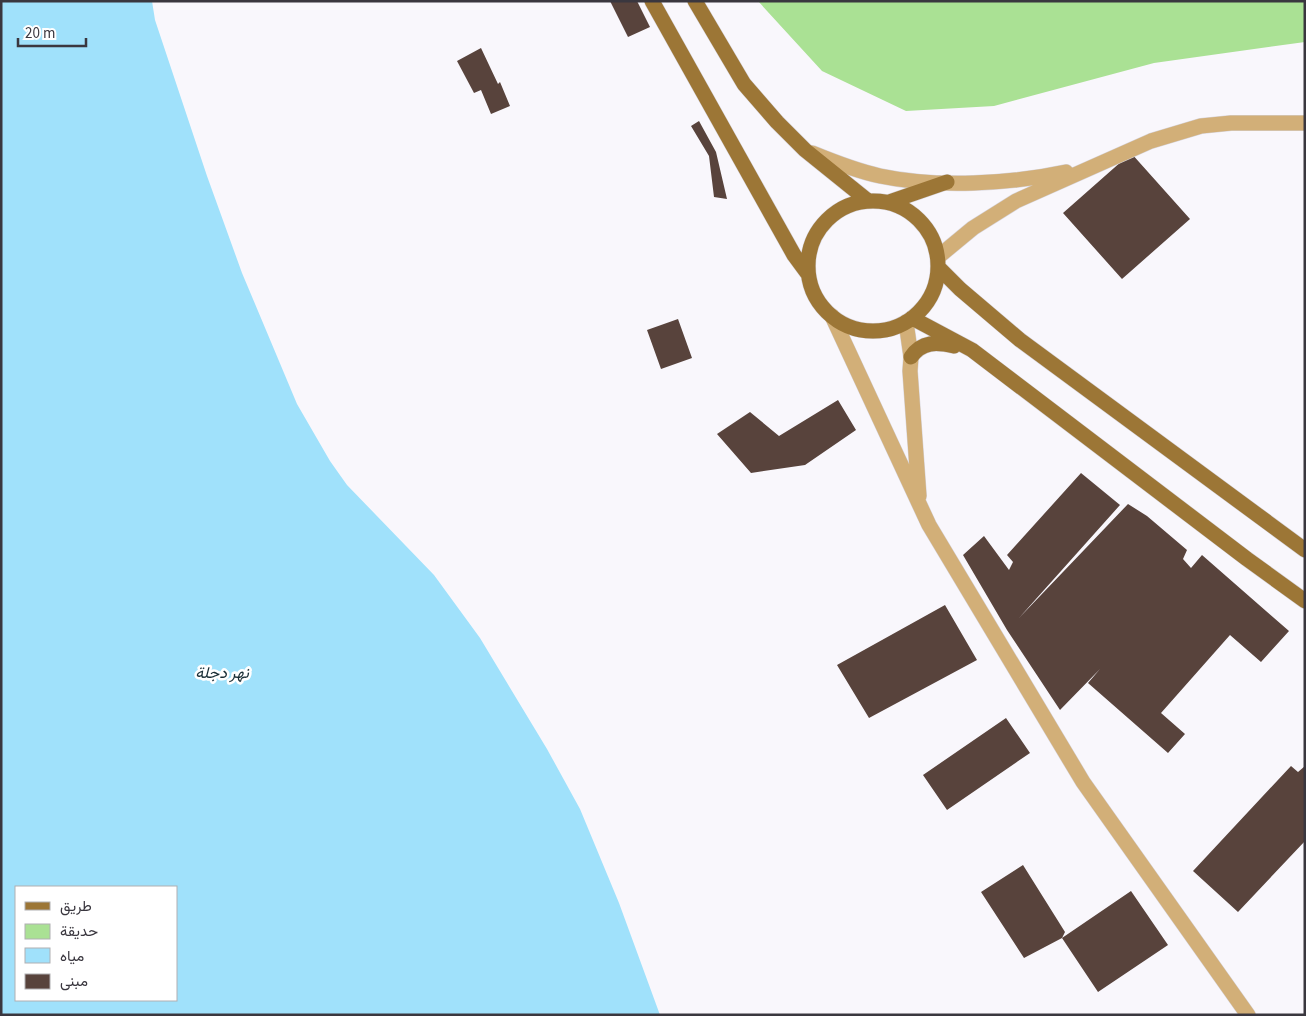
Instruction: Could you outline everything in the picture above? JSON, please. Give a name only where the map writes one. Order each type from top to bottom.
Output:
[{"type":"main road","points":[[652,1],[794,256],[808,274]]},
{"type":"main road","points":[[694,1],[744,84],[777,122],[805,150],[867,200]]},
{"type":"main road","points":[[889,202],[947,182]]},
{"type":"main road","points":[[867,200],[889,202],[907,210],[922,222],[933,238],[938,263],[935,287],[926,304],[909,320],[888,329],[869,331],[849,326],[832,316],[812,290],[808,274],[809,253],[816,233],[829,217],[847,206],[867,200]]},
{"type":"main road","points":[[938,263],[960,289],[1020,340],[1305,550]]},
{"type":"main road","points":[[909,320],[972,350],[1305,601]]},
{"type":"main road","points":[[911,356],[924,345],[935,342],[972,350]]},
{"type":"street","points":[[938,263],[973,228],[1016,201],[1151,141],[1201,126],[1231,122],[1305,123]]},
{"type":"street","points":[[805,150],[838,164],[880,176],[918,182],[1027,180],[1066,172],[1129,150]]},
{"type":"street","points":[[832,316],[934,533],[1083,782],[1248,1015]]},
{"type":"street","points":[[909,320],[910,371],[920,505]]},
{"type":"green space","points":[[758,1],[1305,1],[1305,42],[1154,63],[994,106],[906,111],[822,71]]},
{"type":"water","name":"نهر دجلة","points":[[1,1],[152,1],[155,20],[207,176],[242,273],[297,404],[330,461],[347,485],[434,575],[480,638],[547,749],[580,809],[619,903],[660,1015],[1,1015]]},
{"type":"building","points":[[610,1],[637,1],[650,27],[628,37]]},
{"type":"building","points":[[481,48],[498,84],[500,82],[510,106],[491,114],[481,90],[474,93],[457,61]]},
{"type":"building","points":[[699,121],[716,152],[727,199],[714,197],[709,156],[691,126]]},
{"type":"building","points":[[1131,153],[1190,219],[1122,279],[1063,213]]},
{"type":"building","points":[[678,319],[692,358],[661,369],[647,330]]},
{"type":"building","points":[[838,400],[856,430],[805,465],[751,473],[717,434],[750,412],[779,436]]},
{"type":"building","points":[[1081,473],[1120,505],[1019,618],[1128,504],[1147,516],[1187,550],[1183,559],[1191,568],[1202,555],[1289,631],[1261,662],[1230,635],[1161,713],[1185,734],[1168,753],[1088,683],[1100,669],[1060,710],[1007,630],[963,555],[984,536],[1009,570],[1013,562],[1007,555]]},
{"type":"building","points":[[945,605],[977,660],[869,718],[837,665]]},
{"type":"building","points":[[1006,718],[1030,753],[947,810],[923,775]]},
{"type":"building","points":[[1291,766],[1298,772],[1305,766],[1305,841],[1238,912],[1193,871]]},
{"type":"building","points":[[1023,865],[1065,932],[1062,938],[1024,958],[981,892]]},
{"type":"building","points":[[1131,891],[1168,945],[1098,992],[1062,938]]}]
